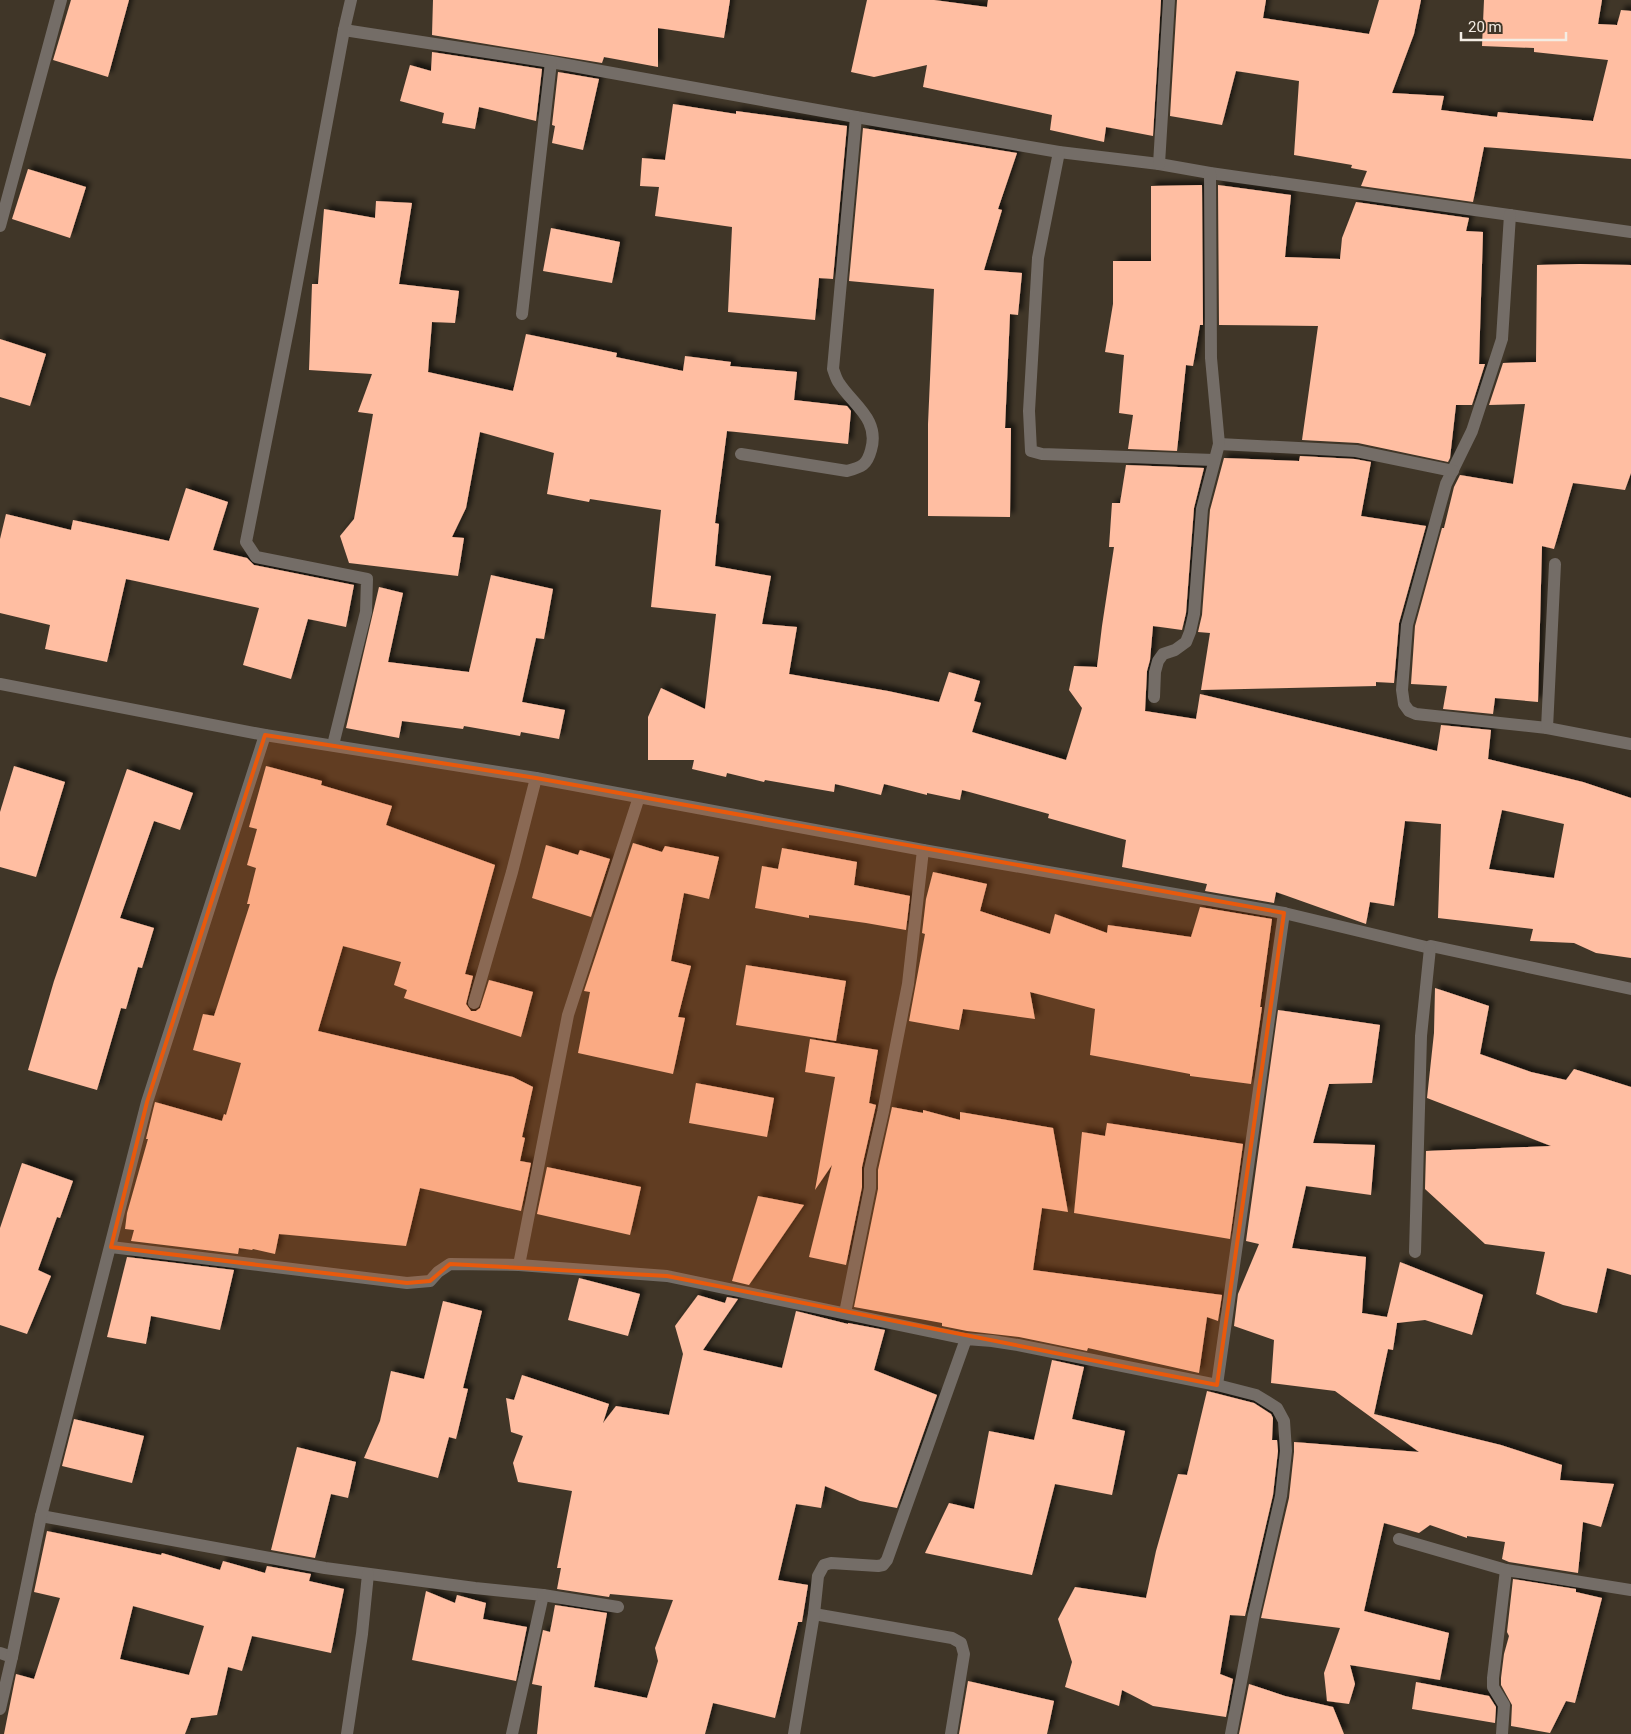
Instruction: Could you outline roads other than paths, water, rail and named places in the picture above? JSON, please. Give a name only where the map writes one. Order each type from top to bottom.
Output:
[{"type":"street","points":[[0,226],[61,0]]},
{"type":"street","points":[[332,745],[366,612],[367,579],[256,557],[246,542],[351,0]]},
{"type":"street","points":[[1159,164],[1169,0]]},
{"type":"street","points":[[344,30],[551,62],[1059,152],[1159,164],[1210,173],[1631,232]]},
{"type":"street","points":[[522,314],[551,62]]},
{"type":"street","points":[[741,454],[847,471],[862,467],[869,457],[872,446],[871,425],[862,409],[839,383],[833,369],[856,117]]},
{"type":"street","points":[[1059,152],[1038,258],[1029,411],[1031,451],[1042,454],[1214,460]]},
{"type":"street","points":[[1154,697],[1155,672],[1158,661],[1164,654],[1175,650],[1186,642],[1190,632],[1194,614],[1202,509],[1219,444],[1211,358],[1210,173]]},
{"type":"street","points":[[1510,215],[1502,339],[1472,431],[1446,484],[1407,626],[1402,690],[1404,704],[1409,711],[1416,714],[1547,728],[1631,744]]},
{"type":"street","points":[[1219,444],[1356,451],[1453,471]]},
{"type":"street","points":[[1547,728],[1555,564]]},
{"type":"street","points":[[0,684],[265,735],[536,778],[923,850],[1284,913],[1430,948],[1431,946],[1631,989]]},
{"type":"street","points":[[0,1709],[41,1516],[147,1102],[265,735]]},
{"type":"street","points":[[474,1003],[512,872],[536,778]]},
{"type":"street","points":[[519,1265],[568,1015],[639,797]]},
{"type":"street","points":[[845,1314],[870,1188],[870,1169],[908,984],[923,850]]},
{"type":"street","points":[[1217,1385],[1284,913]]},
{"type":"street","points":[[1415,1252],[1421,1036],[1430,948]]},
{"type":"street","points":[[111,1247],[407,1282],[430,1281],[438,1272],[450,1264],[519,1265],[667,1276],[966,1339],[992,1340],[1256,1394],[1277,1408],[1284,1422],[1286,1451],[1281,1496],[1254,1614],[1232,1734]]},
{"type":"street","points":[[794,1734],[814,1614],[818,1576],[824,1565],[832,1563],[878,1566],[887,1560],[966,1339]]},
{"type":"street","points":[[41,1516],[325,1568],[543,1595],[618,1607]]},
{"type":"street","points":[[1400,1539],[1506,1570],[1631,1590]]},
{"type":"street","points":[[1502,1734],[1504,1705],[1494,1687],[1493,1678],[1506,1570]]},
{"type":"street","points":[[347,1734],[362,1634],[368,1574]]},
{"type":"street","points":[[512,1734],[543,1595]]},
{"type":"street","points":[[814,1614],[952,1638],[962,1643],[964,1654],[951,1734]]},
{"type":"street","points":[[0,1653],[12,1657]]}]
